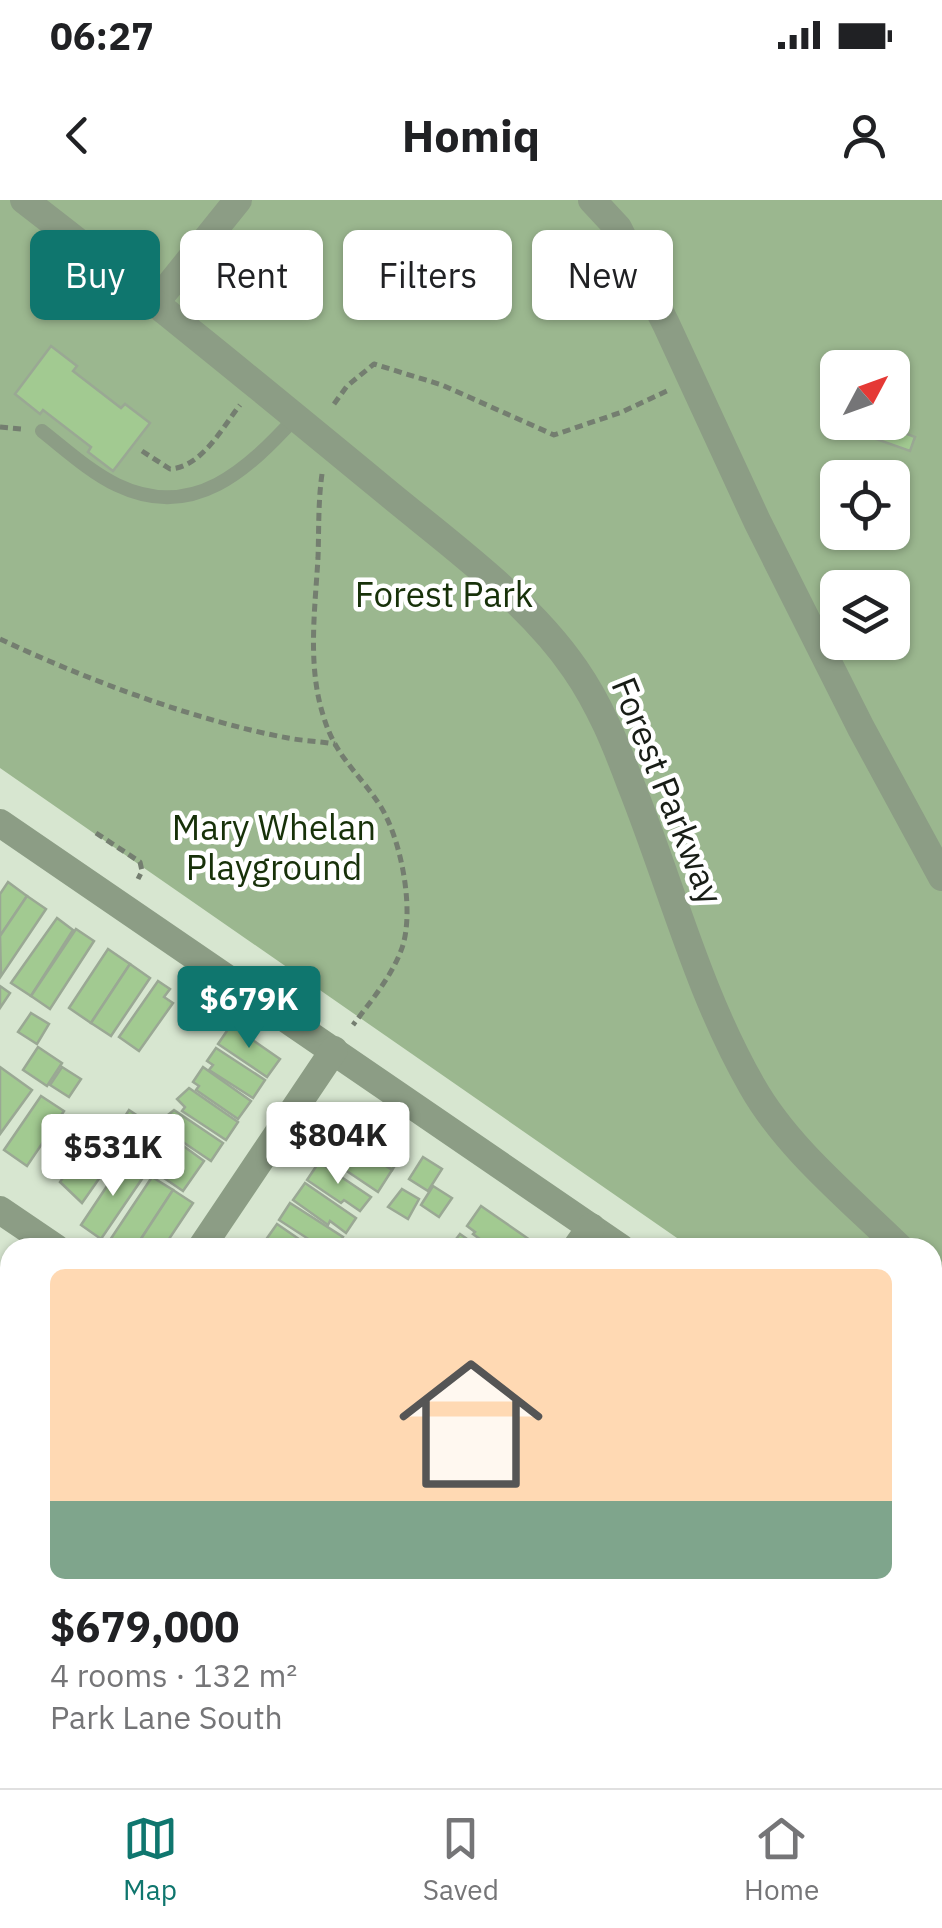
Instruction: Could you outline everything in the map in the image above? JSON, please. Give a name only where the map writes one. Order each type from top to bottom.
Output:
[{"type":"street","name":"Forest Parkway","points":[[24,200],[63,230]]},
{"type":"street","points":[[160,297],[238,200]]},
{"type":"street","points":[[592,200],[618,228],[757,521],[861,728],[942,877]]},
{"type":"street","name":"Forest Parkway","points":[[160,305],[465,558],[549,634],[608,724],[695,965],[752,1086],[769,1114],[890,1238]]},
{"type":"street","points":[[0,824],[334,1050],[584,1237]]},
{"type":"street","points":[[208,1238],[334,1050]]},
{"type":"street","points":[[0,1210],[41,1238]]},
{"type":"lane","points":[[42,431],[118,486],[171,499],[224,483],[253,463],[296,417]]},
{"type":"path","points":[[334,404],[347,386],[374,364],[442,386],[554,435],[622,412],[672,389]]},
{"type":"path","points":[[142,452],[170,469],[187,465],[240,405]]},
{"type":"path","points":[[322,471],[318,502],[316,679],[324,718],[335,744],[380,806],[388,824],[400,860],[406,900],[403,945],[393,967],[353,1025]]},
{"type":"path","points":[[0,639],[56,665],[151,699],[290,739],[335,744]]},
{"type":"path","points":[[96,833],[140,862],[142,871],[138,879]]},
{"type":"green space","name":"Forest Park","points":[[0,200],[942,200],[942,1238],[677,1238],[0,768]]},
{"type":"building","points":[[51,346],[77,366],[73,371],[121,408],[125,404],[150,423],[113,471],[88,452],[91,447],[15,394]]},
{"type":"building","points":[[910,435],[915,437],[910,451],[879,440],[910,440]]},
{"type":"building","points":[[8,882],[27,896],[0,936],[0,894]]},
{"type":"building","points":[[27,896],[46,909],[1,976],[0,936]]},
{"type":"building","points":[[57,918],[73,930],[31,996],[11,983]]},
{"type":"building","points":[[76,929],[94,941],[50,1009],[31,996]]},
{"type":"building","points":[[108,949],[130,964],[91,1023],[69,1008]]},
{"type":"building","points":[[130,964],[150,978],[111,1036],[91,1023]]},
{"type":"building","points":[[158,981],[170,989],[164,997],[173,1003],[139,1051],[119,1037]]},
{"type":"building","points":[[0,986],[10,993],[0,1008]]},
{"type":"building","points":[[31,1013],[49,1024],[37,1044],[18,1032]]},
{"type":"building","points":[[231,1025],[280,1059],[267,1077],[218,1044]]},
{"type":"building","points":[[38,1047],[62,1063],[47,1086],[23,1070]]},
{"type":"building","points":[[216,1048],[265,1080],[253,1098],[209,1070],[213,1065],[207,1061]]},
{"type":"building","points":[[0,1067],[32,1090],[0,1134]]},
{"type":"building","points":[[62,1067],[81,1079],[69,1097],[50,1085]]},
{"type":"building","points":[[203,1067],[251,1101],[238,1119],[196,1090],[199,1086],[193,1082]]},
{"type":"building","points":[[189,1088],[238,1122],[226,1140],[182,1111],[185,1107],[177,1099]]},
{"type":"building","points":[[41,1096],[64,1111],[27,1166],[4,1150]]},
{"type":"building","points":[[129,1110],[147,1122],[134,1141],[116,1130]]},
{"type":"building","points":[[174,1110],[223,1143],[211,1161],[168,1132],[171,1128],[163,1119]]},
{"type":"building","points":[[350,1113],[405,1151],[392,1170],[335,1132],[342,1117]]},
{"type":"building","points":[[147,1124],[167,1137],[156,1154],[136,1140]]},
{"type":"building","points":[[335,1132],[392,1170],[378,1192],[320,1153]]},
{"type":"building","points":[[98,1136],[119,1150],[82,1203],[60,1182],[85,1146],[89,1149]]},
{"type":"building","points":[[182,1145],[204,1161],[183,1191],[161,1176]]},
{"type":"building","points":[[423,1157],[442,1169],[428,1191],[409,1179]]},
{"type":"building","points":[[125,1159],[146,1173],[102,1238],[81,1225]]},
{"type":"building","points":[[319,1162],[371,1197],[360,1211],[307,1180]]},
{"type":"building","points":[[152,1177],[173,1190],[142,1238],[111,1238]]},
{"type":"building","points":[[305,1183],[356,1218],[346,1233],[293,1200]]},
{"type":"building","points":[[433,1186],[452,1198],[439,1217],[421,1205]]},
{"type":"building","points":[[402,1189],[419,1199],[408,1219],[388,1207]]},
{"type":"building","points":[[173,1190],[193,1203],[170,1238],[142,1238]]},
{"type":"building","points":[[290,1203],[343,1237],[307,1238],[279,1220]]},
{"type":"building","points":[[481,1206],[527,1238],[478,1238],[467,1226]]},
{"type":"building","points":[[277,1224],[297,1238],[267,1238]]},
{"type":"park label","name":"Mary Whelan Playground","points":[[274,848]]}]
